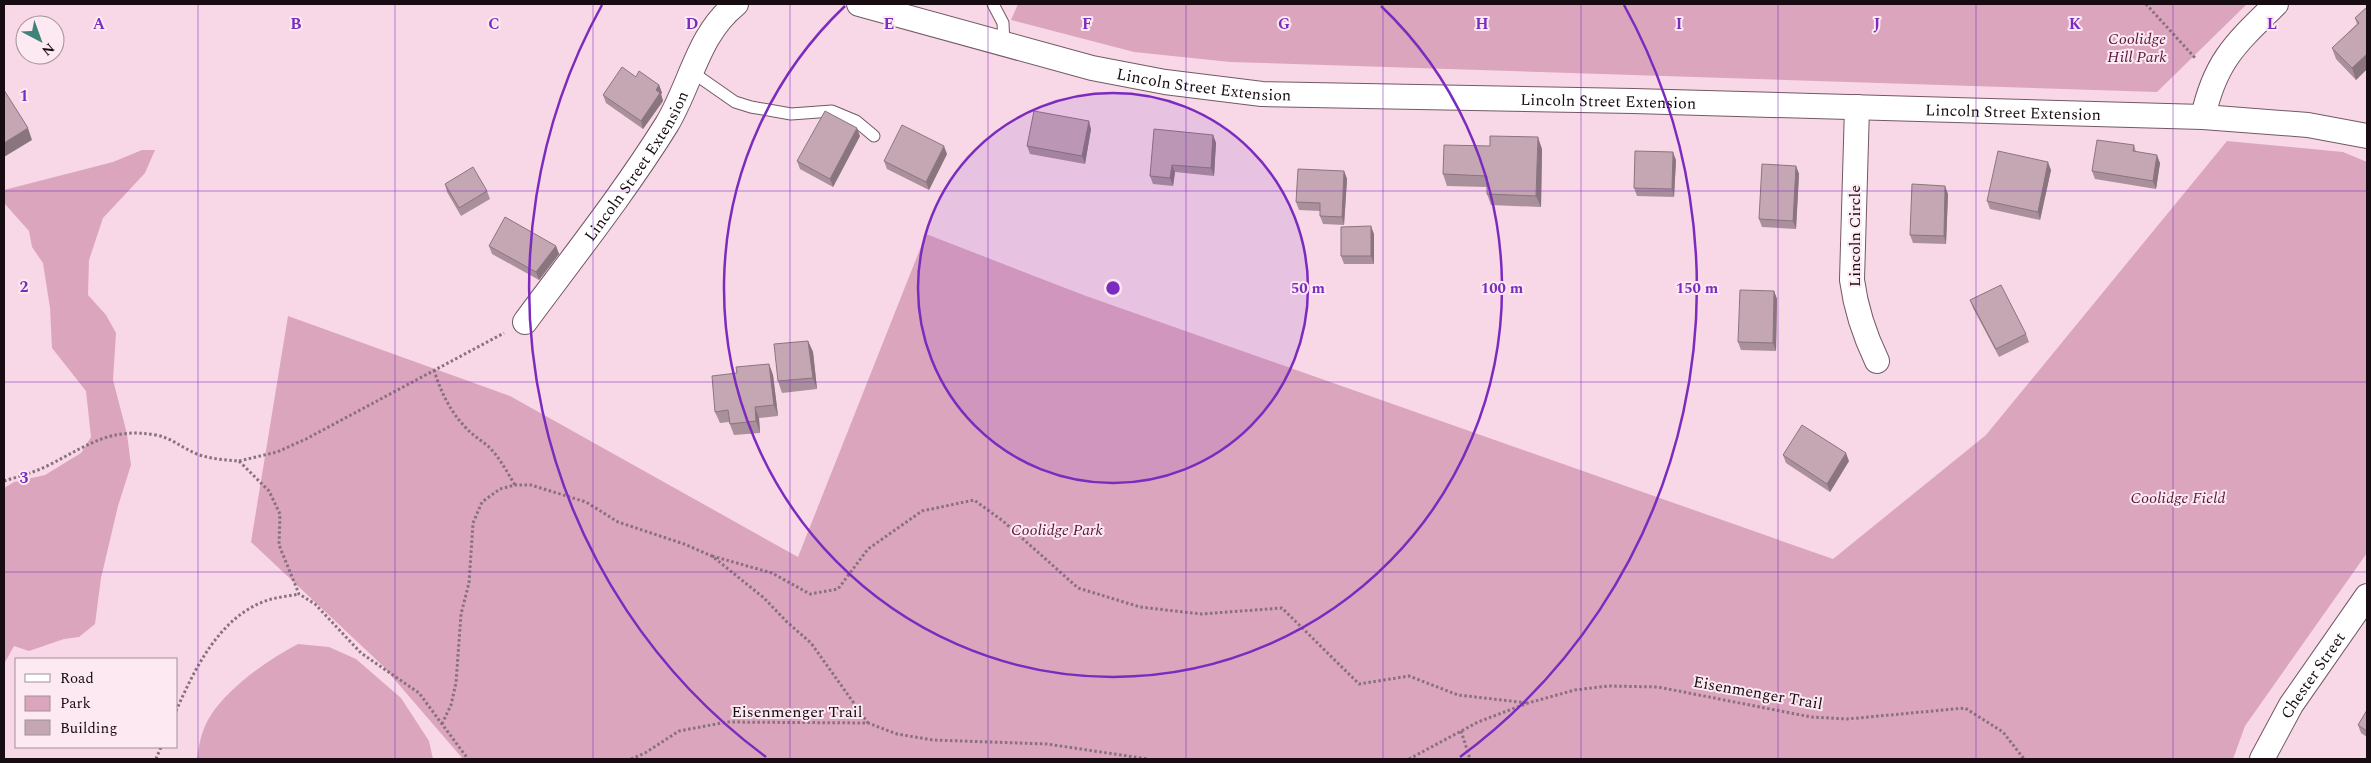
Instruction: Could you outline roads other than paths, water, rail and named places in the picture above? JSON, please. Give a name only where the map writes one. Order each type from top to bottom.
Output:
[{"type":"street","name":"Lincoln Street Extension","points":[[525,322],[640,165],[667,123],[692,72],[702,46],[714,26],[736,4]]},
{"type":"street","name":"Lincoln Street Extension","points":[[860,4],[1004,45],[1127,76],[1198,87],[1262,94],[1857,107],[2203,117],[2308,125],[2367,136]]},
{"type":"street","points":[[2203,117],[2214,77],[2225,57],[2276,4]]},
{"type":"street","name":"Lincoln Circle","points":[[1857,107],[1852,280],[1856,308],[1865,336],[1877,361]]},
{"type":"street","name":"Chester Street","points":[[2262,759],[2291,705],[2367,596]]},
{"type":"lane","points":[[993,4],[1003,23],[1004,45]]},
{"type":"lane","points":[[692,72],[735,102],[751,107],[791,114],[832,110],[856,121],[874,136]]},
{"type":"park label","name":"Coolidge Hill Park","points":[[2137,47]]},
{"type":"park label","name":"Coolidge Field","points":[[2178,497]]},
{"type":"park label","name":"Coolidge Park","points":[[1057,529]]}]
